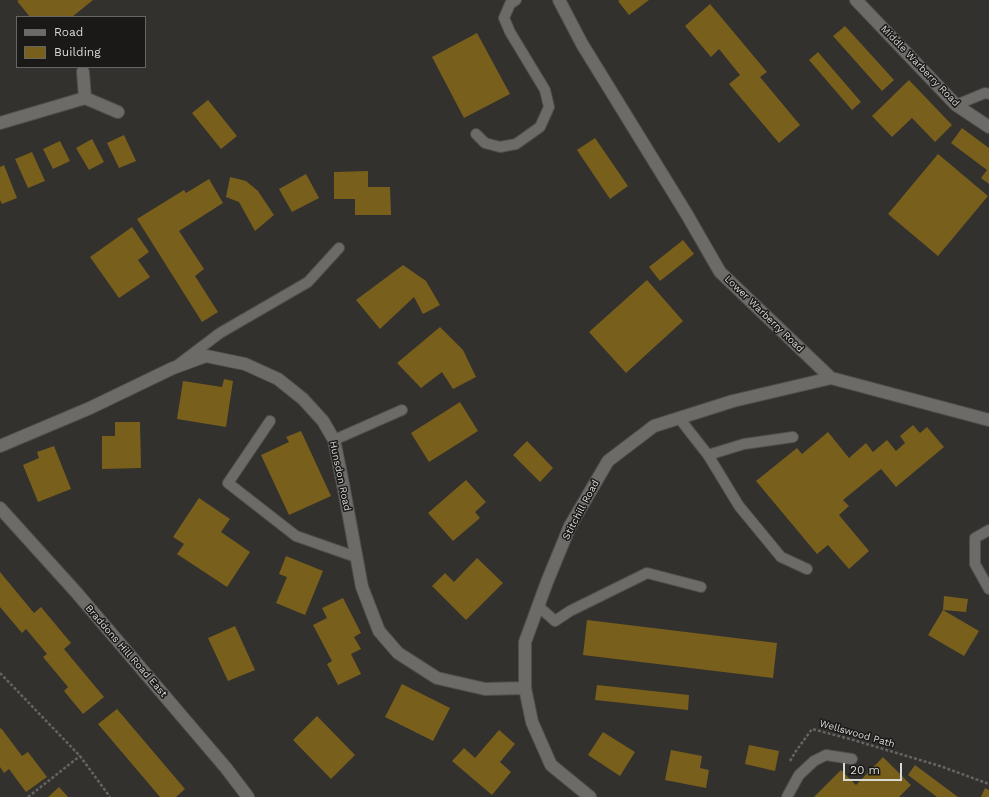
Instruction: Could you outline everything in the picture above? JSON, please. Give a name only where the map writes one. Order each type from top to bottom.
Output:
[{"type":"street","name":"Lower Warberry Road","points":[[559,0],[582,44],[686,213],[720,272],[831,378],[989,420]]},
{"type":"street","name":"Middle Warberry Road","points":[[856,0],[956,105],[989,127]]},
{"type":"street","points":[[83,72],[84,98]]},
{"type":"street","points":[[0,123],[84,98],[118,112]]},
{"type":"street","name":"Hunsdon Road","points":[[0,446],[90,408],[173,368],[206,356],[245,364],[278,379],[303,399],[322,421],[334,440],[362,587],[379,631],[398,653],[437,678],[485,689],[525,688]]},
{"type":"street","name":"Stitchill Road","points":[[590,797],[551,764],[532,722],[525,688],[525,642],[570,526],[608,461],[654,426],[733,401],[831,378]]},
{"type":"street","name":"Braddons Hill Road East","points":[[0,508],[76,592],[221,762],[248,797]]},
{"type":"lane","points":[[476,134],[485,143],[500,147],[516,144],[540,128],[549,107],[545,90],[510,32],[504,18],[510,4],[516,0]]},
{"type":"lane","points":[[956,105],[985,93],[989,94]]},
{"type":"lane","points":[[173,368],[220,333],[308,282],[339,248]]},
{"type":"lane","points":[[334,440],[402,410]]},
{"type":"lane","points":[[679,418],[708,455],[738,506],[781,557],[806,569]]},
{"type":"lane","points":[[270,421],[228,483],[296,536],[356,557]]},
{"type":"lane","points":[[708,455],[744,444],[793,436]]},
{"type":"lane","points":[[989,530],[975,538],[975,564],[989,589]]},
{"type":"lane","points":[[538,606],[555,621],[570,611],[647,573],[701,587]]},
{"type":"lane","points":[[787,797],[799,775],[814,761],[826,755],[852,759]]},
{"type":"path","points":[[0,673],[80,756],[110,797]]},
{"type":"path","name":"Wellswood Path","points":[[812,729],[932,764],[989,784]]},
{"type":"path","points":[[28,797],[80,756]]},
{"type":"building","points":[[93,0],[73,16],[29,16],[17,1]]},
{"type":"building","points":[[649,0],[629,15],[618,1]]},
{"type":"building","points":[[710,4],[767,72],[760,77],[800,125],[779,143],[729,84],[740,75],[719,49],[711,57],[685,26]]},
{"type":"building","points":[[845,26],[894,80],[882,91],[833,36]]},
{"type":"building","points":[[477,33],[510,94],[464,118],[432,57]]},
{"type":"building","points":[[818,52],[861,102],[852,110],[809,60]]},
{"type":"building","points":[[909,80],[952,125],[935,142],[912,118],[892,137],[872,116]]},
{"type":"building","points":[[208,100],[237,136],[221,149],[192,113]]},
{"type":"building","points":[[962,128],[989,148],[989,184],[981,178],[987,170],[951,143]]},
{"type":"building","points":[[124,135],[136,161],[119,168],[107,143]]},
{"type":"building","points":[[595,138],[628,186],[610,199],[577,150]]},
{"type":"building","points":[[92,139],[104,162],[89,170],[76,148]]},
{"type":"building","points":[[60,141],[70,161],[53,169],[43,149]]},
{"type":"building","points":[[32,152],[45,181],[28,188],[15,159]]},
{"type":"building","points":[[938,154],[988,196],[938,256],[888,214]]},
{"type":"building","points":[[4,165],[17,198],[2,204],[0,200],[0,167]]},
{"type":"building","points":[[368,171],[368,187],[390,187],[391,215],[355,215],[355,199],[334,199],[334,172]]},
{"type":"building","points":[[306,174],[319,198],[292,212],[279,189]]},
{"type":"building","points":[[230,177],[246,181],[258,191],[274,215],[255,231],[239,202],[226,197]]},
{"type":"building","points":[[209,179],[223,203],[179,231],[204,269],[195,276],[218,312],[202,322],[137,219],[184,190],[186,193]]},
{"type":"building","points":[[132,227],[149,252],[138,260],[150,277],[119,298],[90,257]]},
{"type":"building","points":[[683,240],[694,254],[660,281],[649,267]]},
{"type":"building","points":[[403,265],[426,281],[440,305],[423,314],[414,297],[380,329],[356,300]]},
{"type":"building","points":[[647,280],[683,321],[626,373],[589,332]]},
{"type":"building","points":[[440,327],[463,350],[476,377],[453,389],[442,372],[421,388],[397,363]]},
{"type":"building","points":[[224,379],[233,381],[226,427],[177,419],[183,381],[222,387]]},
{"type":"building","points":[[460,402],[478,431],[429,462],[411,433]]},
{"type":"building","points":[[115,422],[140,422],[141,468],[102,469],[102,436],[115,436]]},
{"type":"building","points":[[913,425],[920,433],[927,427],[944,447],[896,487],[881,469],[843,500],[849,506],[839,515],[869,551],[849,569],[828,545],[817,554],[756,481],[797,448],[802,454],[828,432],[849,458],[866,443],[873,452],[887,440],[896,451],[905,443],[900,436]]},
{"type":"building","points":[[301,431],[331,496],[289,515],[261,455],[289,442],[286,437]]},
{"type":"building","points":[[527,441],[553,468],[540,482],[513,455]]},
{"type":"building","points":[[54,446],[71,489],[38,502],[23,465],[39,458],[37,452]]},
{"type":"building","points":[[466,480],[486,502],[475,512],[480,518],[453,541],[428,513]]},
{"type":"building","points":[[199,498],[230,519],[221,532],[250,552],[227,587],[177,554],[184,544],[173,537]]},
{"type":"building","points":[[286,556],[323,571],[305,615],[276,603],[287,577],[279,574]]},
{"type":"building","points":[[477,558],[503,583],[466,620],[432,586],[445,573],[454,582]]},
{"type":"building","points":[[0,572],[34,613],[41,607],[71,643],[64,649],[104,697],[83,714],[64,691],[68,687],[43,657],[47,654],[26,629],[22,633],[0,607]]},
{"type":"building","points":[[944,596],[968,599],[966,612],[943,610]]},
{"type":"building","points":[[343,598],[361,633],[354,637],[361,649],[351,654],[361,674],[338,685],[327,664],[332,661],[313,625],[327,618],[322,608]]},
{"type":"building","points":[[943,610],[979,631],[964,656],[928,635]]},
{"type":"building","points":[[587,620],[777,643],[773,678],[583,655]]},
{"type":"building","points":[[235,626],[255,670],[228,681],[208,638]]},
{"type":"building","points":[[402,684],[450,708],[433,741],[385,717]]},
{"type":"building","points":[[597,685],[689,695],[688,710],[595,700]]},
{"type":"building","points":[[117,709],[185,789],[176,797],[160,797],[98,724]]},
{"type":"building","points":[[317,716],[355,755],[331,779],[293,740]]},
{"type":"building","points":[[1,728],[22,756],[28,752],[47,777],[26,792],[9,769],[4,773],[0,767]]},
{"type":"building","points":[[499,730],[515,744],[500,762],[511,772],[492,795],[452,761],[464,748],[475,758]]},
{"type":"building","points":[[603,732],[635,752],[620,776],[588,755]]},
{"type":"building","points":[[749,745],[779,751],[775,771],[745,764]]},
{"type":"building","points":[[671,750],[702,756],[700,768],[709,770],[706,788],[665,780]]},
{"type":"building","points":[[883,757],[911,785],[899,797],[814,797],[841,770],[856,785]]},
{"type":"building","points":[[915,765],[958,797],[937,797],[908,775]]},
{"type":"building","points":[[59,787],[68,797],[48,797]]},
{"type":"building","points":[[985,788],[989,790],[989,797],[981,797]]}]
